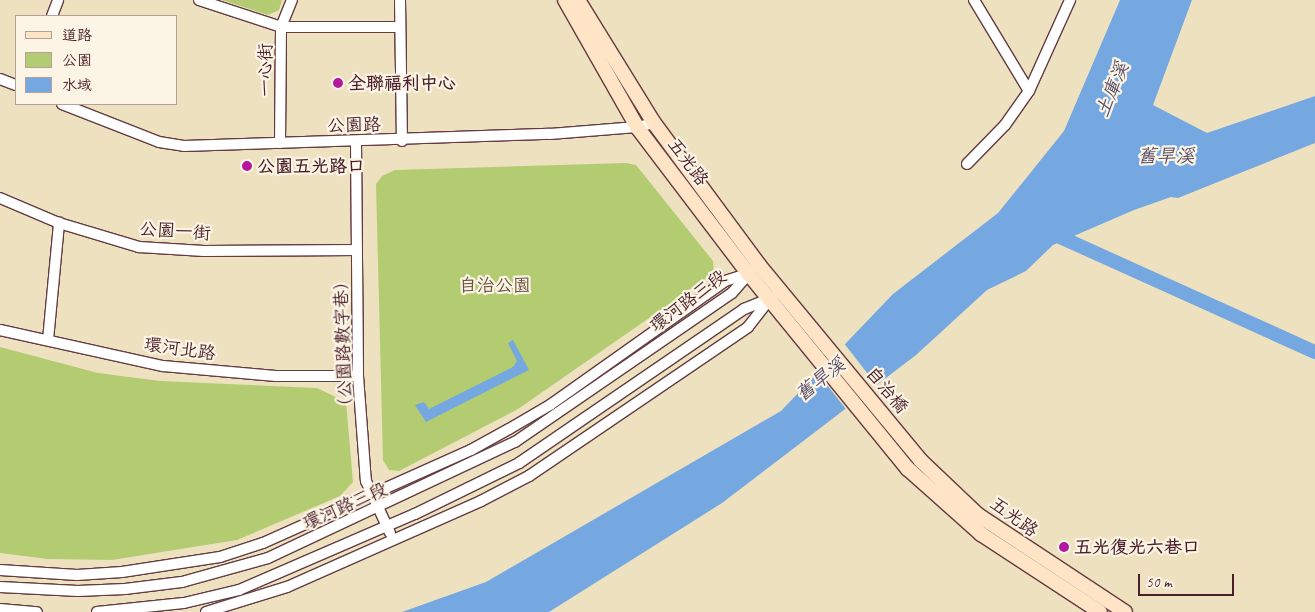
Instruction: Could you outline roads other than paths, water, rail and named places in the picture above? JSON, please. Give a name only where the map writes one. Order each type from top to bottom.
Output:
[{"type":"main road","name":"五光路","points":[[565,0],[637,127],[775,296],[799,336]]},
{"type":"main road","name":"五光路","points":[[578,0],[654,123],[753,269]]},
{"type":"main road","name":"五光路","points":[[775,296],[810,326]]},
{"type":"main road","name":"自治橋","points":[[810,326],[898,432]]},
{"type":"main road","name":"自治橋","points":[[799,336],[886,441]]},
{"type":"main road","name":"五光路","points":[[898,432],[952,493],[978,515],[1125,612]]},
{"type":"main road","name":"五光路","points":[[886,441],[936,496],[981,534],[1100,612]]},
{"type":"street","points":[[52,15],[58,0]]},
{"type":"street","points":[[199,0],[281,27],[400,27]]},
{"type":"street","name":"一心街","points":[[280,143],[281,27],[292,0]]},
{"type":"street","points":[[400,0],[402,141]]},
{"type":"street","points":[[974,0],[1029,91]]},
{"type":"street","points":[[966,164],[1005,125],[1029,91],[1070,0]]},
{"type":"street","points":[[0,79],[15,85]]},
{"type":"street","name":"公園路","points":[[65,105],[159,142],[184,146],[402,141],[637,127],[654,123]]},
{"type":"street","name":"（公園路數字巷）","points":[[356,142],[358,376],[365,470],[371,493],[393,540]]},
{"type":"street","name":"公園一街","points":[[0,198],[59,223],[140,247],[204,251],[356,250]]},
{"type":"street","points":[[48,340],[59,223]]},
{"type":"street","name":"環河路三段","points":[[0,570],[95,574],[178,566],[220,557],[262,543],[471,450],[510,429],[550,405],[725,281],[753,269]]},
{"type":"street","name":"環河路三段","points":[[0,587],[78,591],[182,582],[268,558],[378,509],[515,442],[732,293],[753,269]]},
{"type":"street","points":[[206,612],[286,587],[393,540],[528,476],[748,327],[775,296]]},
{"type":"street","name":"環河路三段","points":[[98,612],[184,603],[239,590],[387,527],[519,463],[744,309],[775,296]]},
{"type":"street","name":"環河北路","points":[[0,330],[163,366],[276,376],[358,376]]},
{"type":"street","points":[[0,609],[37,612]]},
{"type":"water","points":[[1120,0],[1192,0],[1153,105],[1207,133],[1315,96],[1315,143],[1178,198],[1171,197],[1134,210],[1053,245],[1026,271],[987,290],[916,355],[722,503],[549,612],[402,612],[486,582],[781,411],[893,294],[998,213],[1064,131]]},
{"type":"water","points":[[513,340],[529,370],[426,422],[415,405],[424,402],[429,409],[513,367],[517,361],[508,343]]},
{"type":"waterway","points":[[1049,232],[1315,352]]},
{"type":"place","name":"全聯福利中心","points":[[338,83]]},
{"type":"place","name":"公園五光路口","points":[[247,166]]},
{"type":"place","name":"五光復光六巷口","points":[[1064,547]]},
{"type":"water label","name":"土庫溪","points":[[1113,90]]},
{"type":"water label","name":"舊旱溪","points":[[1166,157]]},
{"type":"water label","name":"舊旱溪","points":[[821,380]]},
{"type":"park label","name":"自治公園","points":[[495,285]]}]
